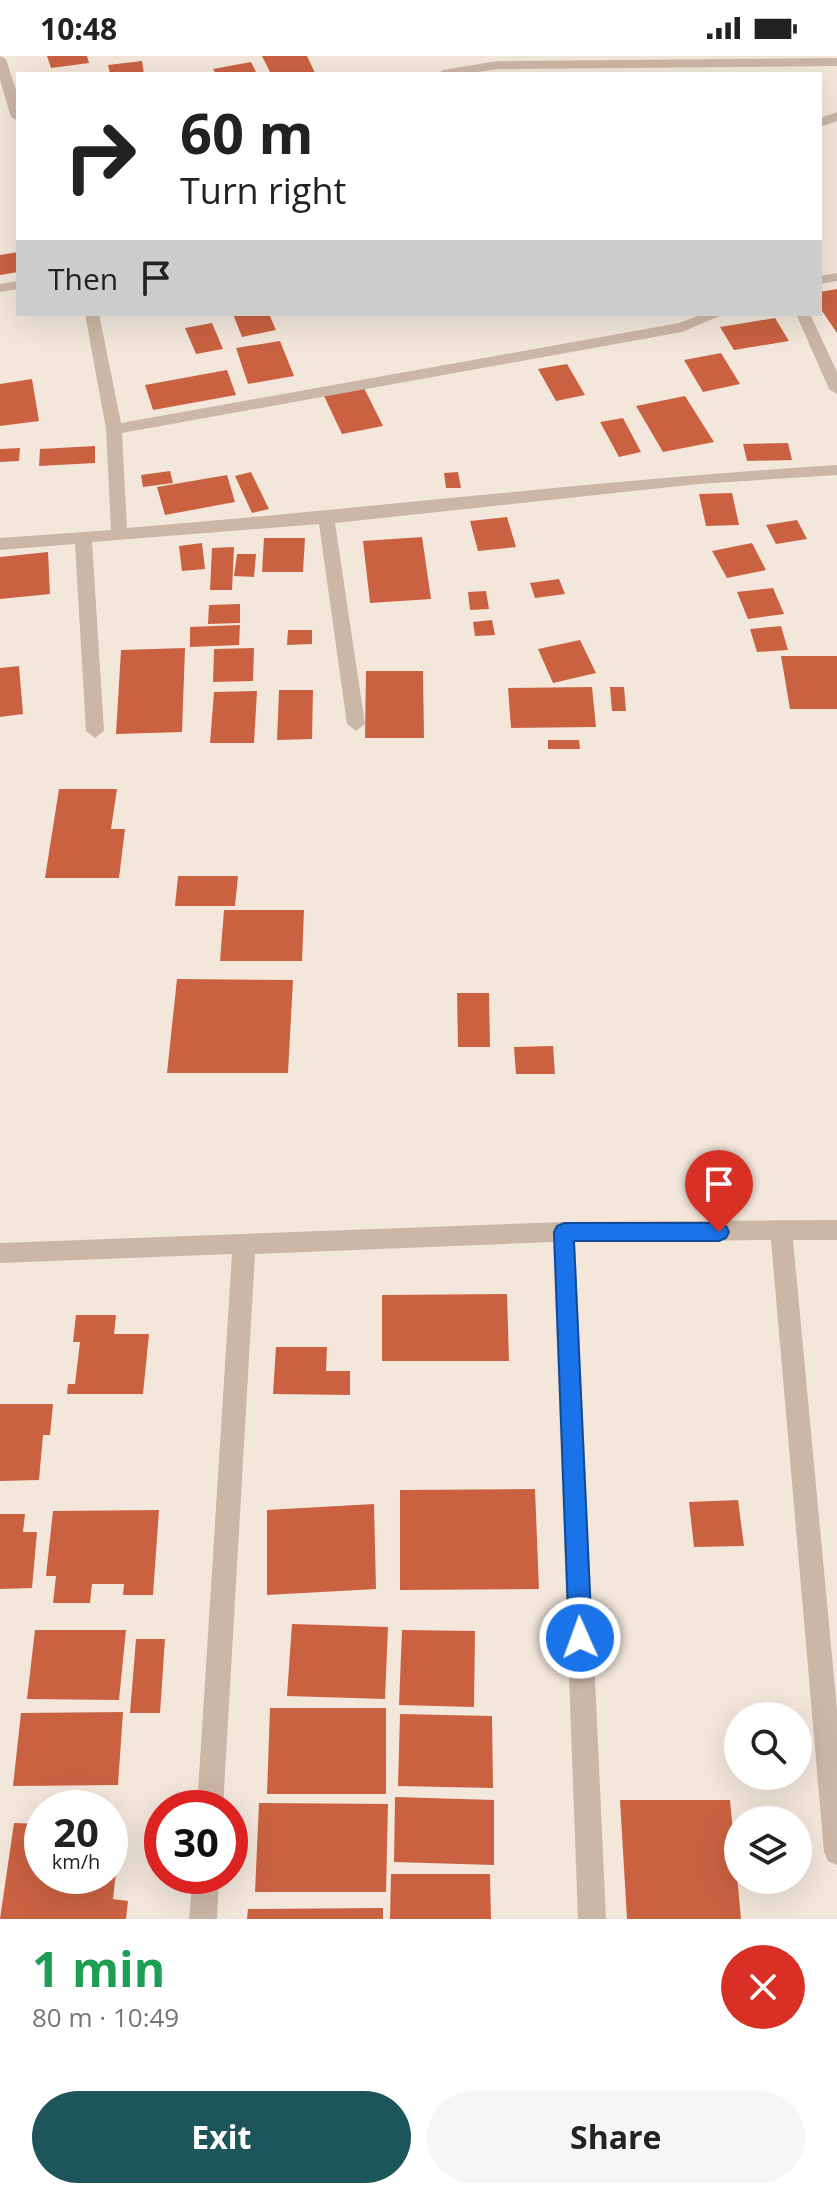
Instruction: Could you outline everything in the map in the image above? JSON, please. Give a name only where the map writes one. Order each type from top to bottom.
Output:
[{"type":"street","points":[[0,59],[16,111]]},
{"type":"street","points":[[455,72],[497,65],[837,62]]},
{"type":"street","points":[[92,316],[114,429],[119,534]]},
{"type":"street","points":[[114,429],[651,333],[682,327],[712,316]]},
{"type":"street","points":[[804,316],[837,389]]},
{"type":"street","points":[[0,544],[326,518],[698,479],[837,470]]},
{"type":"street","points":[[326,518],[356,724]]},
{"type":"street","points":[[83,538],[95,731]]},
{"type":"street","points":[[0,1253],[564,1232],[837,1230]]},
{"type":"street","points":[[564,1232],[592,1919]]},
{"type":"street","points":[[781,1232],[837,1852]]},
{"type":"street","points":[[211,1790],[244,1246]]},
{"type":"street","points":[[203,1919],[205,1894]]},
{"type":"building","points":[[47,56],[87,56],[89,63],[51,68]]},
{"type":"building","points":[[262,56],[307,56],[315,72],[270,72]]},
{"type":"building","points":[[142,61],[144,72],[110,72],[108,65]]},
{"type":"building","points":[[251,62],[256,72],[215,72],[213,69]]},
{"type":"building","points":[[16,252],[16,272],[0,275],[0,255]]},
{"type":"building","points":[[837,289],[837,333],[822,311],[822,292]]},
{"type":"building","points":[[234,316],[270,316],[276,330],[242,337]]},
{"type":"building","points":[[775,318],[789,341],[734,350],[720,327]]},
{"type":"building","points":[[212,323],[223,349],[196,354],[185,328]]},
{"type":"building","points":[[280,341],[294,376],[248,384],[236,348]]},
{"type":"building","points":[[721,353],[740,384],[703,392],[684,360]]},
{"type":"building","points":[[567,364],[585,395],[556,401],[538,369]]},
{"type":"building","points":[[227,370],[236,395],[153,410],[145,385]]},
{"type":"building","points":[[32,379],[39,421],[0,426],[0,384]]},
{"type":"building","points":[[364,388],[383,426],[342,434],[324,396]]},
{"type":"building","points":[[685,396],[714,442],[663,452],[636,406]]},
{"type":"building","points":[[623,418],[641,452],[619,457],[600,422]]},
{"type":"building","points":[[788,443],[792,460],[747,461],[743,444]]},
{"type":"building","points":[[95,446],[95,463],[39,466],[40,449]]},
{"type":"building","points":[[20,448],[19,461],[0,462],[0,449]]},
{"type":"building","points":[[170,471],[173,483],[143,487],[141,475]]},
{"type":"building","points":[[251,472],[269,509],[252,513],[235,476]]},
{"type":"building","points":[[458,472],[461,488],[446,488],[444,473]]},
{"type":"building","points":[[227,475],[235,502],[165,515],[157,487]]},
{"type":"building","points":[[732,493],[739,525],[706,526],[699,494]]},
{"type":"building","points":[[507,517],[516,547],[478,551],[470,521]]},
{"type":"building","points":[[797,520],[807,539],[776,544],[766,525]]},
{"type":"building","points":[[422,537],[431,599],[370,603],[363,541]]},
{"type":"building","points":[[264,538],[305,538],[303,572],[262,572]]},
{"type":"building","points":[[202,543],[205,569],[182,571],[179,546]]},
{"type":"building","points":[[752,543],[766,570],[727,578],[712,551]]},
{"type":"building","points":[[234,547],[232,590],[210,590],[212,548]]},
{"type":"building","points":[[48,552],[50,594],[0,599],[0,557]]},
{"type":"building","points":[[237,554],[256,554],[254,577],[234,576]]},
{"type":"building","points":[[559,579],[565,594],[535,598],[530,583]]},
{"type":"building","points":[[773,588],[784,614],[748,619],[737,592]]},
{"type":"building","points":[[486,591],[489,609],[470,610],[468,592]]},
{"type":"building","points":[[240,604],[240,623],[208,624],[209,605]]},
{"type":"building","points":[[492,620],[495,635],[475,636],[473,622]]},
{"type":"building","points":[[240,625],[239,645],[190,647],[190,627]]},
{"type":"building","points":[[781,626],[788,650],[757,652],[750,629]]},
{"type":"building","points":[[288,630],[312,630],[312,644],[287,645]]},
{"type":"building","points":[[580,640],[596,673],[553,683],[538,649]]},
{"type":"building","points":[[185,648],[182,732],[116,734],[121,650]]},
{"type":"building","points":[[254,648],[253,681],[213,682],[214,649]]},
{"type":"building","points":[[781,656],[837,656],[837,709],[790,709]]},
{"type":"building","points":[[19,666],[23,714],[0,717],[0,668]]},
{"type":"building","points":[[366,671],[423,671],[424,738],[365,738]]},
{"type":"building","points":[[592,687],[596,727],[511,728],[508,688]]},
{"type":"building","points":[[610,687],[624,687],[626,711],[612,711]]},
{"type":"building","points":[[279,690],[313,690],[312,739],[277,740]]},
{"type":"building","points":[[257,691],[254,743],[210,743],[214,692]]},
{"type":"building","points":[[548,740],[579,740],[580,749],[548,749]]},
{"type":"building","points":[[59,789],[117,789],[111,829],[125,829],[119,878],[45,878]]},
{"type":"building","points":[[178,876],[238,876],[235,906],[175,906]]},
{"type":"building","points":[[224,910],[304,910],[302,961],[220,961]]},
{"type":"building","points":[[177,979],[293,980],[288,1073],[167,1073]]},
{"type":"building","points":[[457,993],[489,993],[490,1047],[458,1047]]},
{"type":"building","points":[[553,1046],[555,1074],[516,1074],[514,1047]]},
{"type":"building","points":[[507,1294],[509,1361],[382,1361],[382,1295]]},
{"type":"building","points":[[76,1315],[116,1315],[114,1334],[149,1334],[143,1394],[67,1394],[68,1384],[75,1384],[80,1342],[73,1342]]},
{"type":"building","points":[[276,1347],[327,1347],[326,1371],[350,1371],[350,1395],[273,1394]]},
{"type":"building","points":[[0,1404],[53,1404],[50,1435],[43,1435],[39,1480],[0,1481]]},
{"type":"building","points":[[535,1489],[539,1589],[400,1590],[400,1490]]},
{"type":"building","points":[[738,1500],[744,1546],[694,1547],[689,1502]]},
{"type":"building","points":[[374,1504],[376,1589],[267,1595],[267,1510]]},
{"type":"building","points":[[159,1510],[153,1595],[123,1595],[124,1584],[92,1584],[90,1603],[53,1603],[56,1576],[46,1576],[53,1511]]},
{"type":"building","points":[[0,1514],[25,1514],[23,1532],[37,1532],[32,1588],[0,1589]]},
{"type":"building","points":[[292,1624],[388,1627],[385,1699],[287,1696]]},
{"type":"building","points":[[35,1630],[126,1630],[119,1700],[27,1699]]},
{"type":"building","points":[[402,1630],[475,1631],[474,1707],[399,1705]]},
{"type":"building","points":[[136,1639],[165,1639],[160,1713],[130,1713]]},
{"type":"building","points":[[270,1708],[386,1708],[386,1794],[267,1794]]},
{"type":"building","points":[[123,1712],[118,1785],[13,1786],[21,1713]]},
{"type":"building","points":[[400,1714],[492,1716],[493,1788],[398,1786]]},
{"type":"building","points":[[395,1797],[494,1800],[494,1865],[394,1862]]},
{"type":"building","points":[[620,1800],[730,1800],[731,1806],[724,1806],[724,1894],[739,1894],[741,1919],[627,1919]]},
{"type":"building","points":[[259,1803],[388,1804],[386,1892],[255,1892]]},
{"type":"building","points":[[14,1823],[24,1823],[24,1894],[114,1894],[113,1899],[128,1901],[126,1919],[0,1919]]},
{"type":"building","points":[[391,1874],[490,1874],[491,1919],[390,1919]]},
{"type":"building","points":[[383,1908],[383,1919],[247,1919],[248,1909]]},
{"type":"route","points":[[580,1638],[564,1232],[719,1232]]}]
